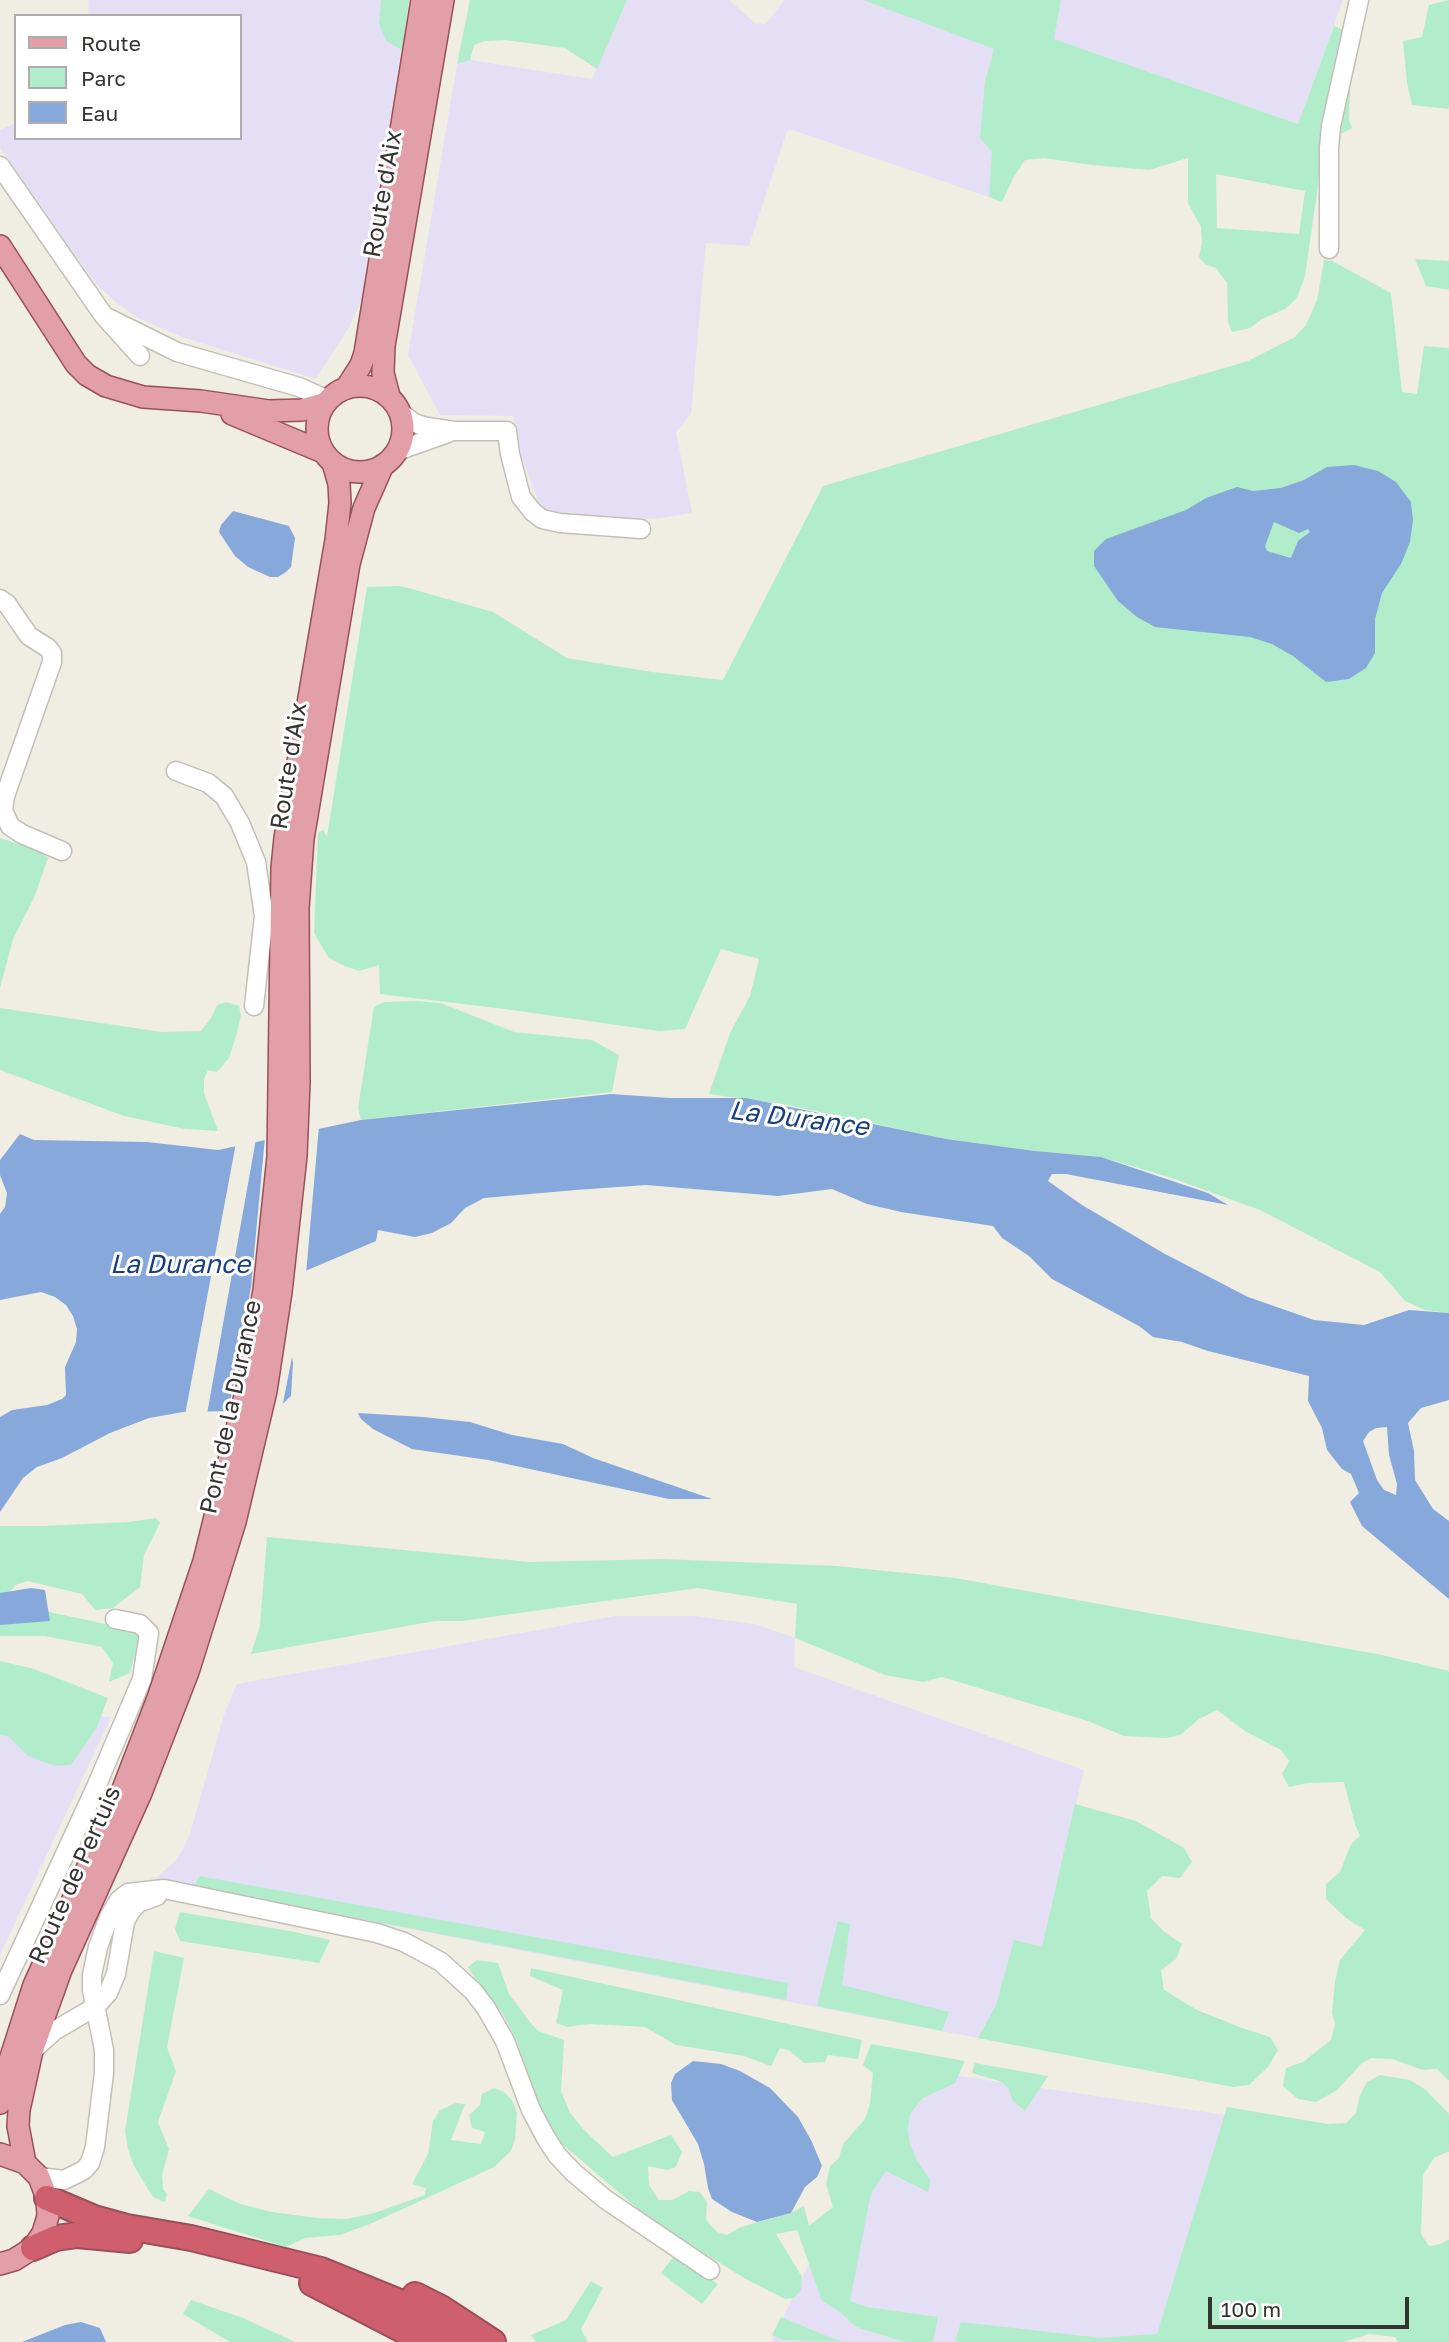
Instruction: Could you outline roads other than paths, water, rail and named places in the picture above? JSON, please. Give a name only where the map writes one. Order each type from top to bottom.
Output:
[{"type":"highway","points":[[37,2180],[94,2218],[127,2227],[191,2238],[321,2270],[369,2277],[398,2287],[442,2308],[493,2342]]},
{"type":"highway","points":[[33,2248],[56,2238],[77,2235],[196,2250],[288,2273],[317,2285],[358,2295],[385,2295],[460,2342]]},
{"type":"highway","points":[[321,2270],[426,2342]]},
{"type":"highway","points":[[358,2295],[403,2342]]},
{"type":"highway","points":[[358,2295],[440,2342]]},
{"type":"main road","name":"Route d'Aix","points":[[347,387],[365,353],[422,0]]},
{"type":"main road","name":"Route d'Aix","points":[[395,405],[383,373],[384,346],[443,0]]},
{"type":"main road","points":[[0,246],[66,350],[87,375],[106,386],[162,399],[201,401],[269,411],[302,410],[326,402],[347,387],[369,386],[395,405],[403,433],[390,458],[373,470],[352,471],[328,457],[201,401]]},
{"type":"main road","points":[[326,402],[317,422],[316,433],[328,457]]},
{"type":"main road","name":"Route d'Aix","points":[[289,1082],[282,868],[340,503],[339,484],[328,457]]},
{"type":"main road","name":"Route d'Aix","points":[[289,1082],[303,839],[349,565],[364,508],[390,458]]},
{"type":"main road","name":"Pont de la Durance","points":[[198,1611],[247,1388],[263,1349],[264,1290],[289,1082]]},
{"type":"main road","name":"Route de Pertuis","points":[[33,2248],[43,2233],[48,2216],[18,2126],[32,2051],[61,1970],[156,1756],[198,1611]]},
{"type":"main road","name":"Route de Pertuis","points":[[0,2103],[10,2060],[34,1985],[121,1794],[158,1698],[198,1611]]},
{"type":"main road","points":[[0,2154],[37,2180]]},
{"type":"main road","points":[[1,2266],[33,2248]]},
{"type":"street","points":[[1329,249],[1331,126],[1359,0]]},
{"type":"street","points":[[0,166],[104,316],[140,356]]},
{"type":"street","points":[[104,316],[177,352],[299,387],[326,402]]},
{"type":"street","points":[[395,405],[419,425],[454,431],[507,431],[521,497],[542,519],[560,523],[641,529]]},
{"type":"street","points":[[390,458],[454,431]]},
{"type":"street","points":[[0,598],[29,636],[52,653],[52,663],[5,796],[3,810],[10,826],[62,851]]},
{"type":"street","points":[[176,771],[208,783],[224,796],[240,823],[256,863],[264,916],[254,1006]]},
{"type":"street","points":[[0,1995],[96,1787],[142,1679],[149,1633],[140,1624],[115,1619]]},
{"type":"street","points":[[37,2180],[64,2180],[84,2170],[90,2163],[95,2147],[104,2073],[104,2050],[94,2007],[92,1975],[98,1947],[108,1917],[119,1900],[128,1893],[164,1889],[377,1934],[404,1942],[441,1962],[473,1991],[486,2008],[505,2041],[531,2110],[557,2155],[605,2199],[709,2270]]},
{"type":"street","points":[[32,2051],[54,2031],[94,2007]]},
{"type":"water","points":[[1354,465],[1378,471],[1396,482],[1411,502],[1413,520],[1410,542],[1401,564],[1382,593],[1375,619],[1375,653],[1366,668],[1349,679],[1326,682],[1293,656],[1272,644],[1250,637],[1155,627],[1137,617],[1118,601],[1094,566],[1094,551],[1106,539],[1186,510],[1206,498],[1237,487],[1253,491],[1281,488],[1304,480],[1327,467]],"holes":[[[1274,522],[1299,533],[1308,529],[1310,532],[1298,541],[1291,558],[1267,551],[1265,546]]]},
{"type":"water","points":[[233,511],[289,526],[295,538],[291,567],[286,572],[278,577],[270,577],[248,567],[235,556],[219,532],[221,525]]},
{"type":"water","name":"La Durance","points":[[611,1094],[670,1098],[746,1098],[946,1139],[1101,1157],[1208,1193],[1228,1205],[1066,1174],[1052,1174],[1048,1181],[1082,1205],[1165,1254],[1248,1297],[1314,1320],[1364,1325],[1409,1310],[1449,1313],[1449,1400],[1421,1408],[1408,1423],[1414,1451],[1415,1480],[1433,1509],[1449,1521],[1449,1599],[1362,1526],[1350,1502],[1359,1493],[1351,1474],[1342,1469],[1327,1450],[1322,1428],[1308,1401],[1309,1376],[1182,1342],[1153,1337],[1139,1326],[1052,1279],[1029,1256],[1002,1238],[993,1226],[901,1212],[867,1204],[832,1189],[778,1196],[646,1185],[484,1198],[465,1208],[451,1223],[432,1233],[415,1237],[378,1230],[376,1241],[303,1272],[288,1331],[293,1363],[291,1396],[276,1410],[183,1412],[149,1418],[37,1467],[23,1478],[0,1512],[0,1417],[12,1410],[47,1405],[66,1395],[65,1367],[76,1342],[77,1329],[66,1305],[55,1297],[41,1292],[0,1300],[0,1214],[5,1207],[7,1193],[0,1175],[0,1160],[20,1134],[34,1140],[147,1142],[218,1150],[361,1120]],"holes":[[[1387,1427],[1389,1455],[1397,1484],[1396,1495],[1384,1490],[1377,1480],[1363,1441],[1369,1432]]]},
{"type":"water","points":[[358,1413],[470,1422],[512,1435],[563,1444],[593,1458],[712,1499],[669,1499],[488,1460],[412,1449],[373,1429]]},
{"type":"water","points":[[31,1588],[45,1590],[50,1621],[0,1625],[0,1593]]},
{"type":"water","points":[[693,2061],[721,2064],[740,2071],[770,2088],[798,2117],[822,2166],[817,2177],[805,2187],[791,2213],[757,2222],[732,2212],[712,2199],[698,2144],[672,2100],[671,2083],[675,2074]]},
{"type":"water","points":[[81,2322],[100,2328],[106,2342],[22,2342],[65,2325]]}]
